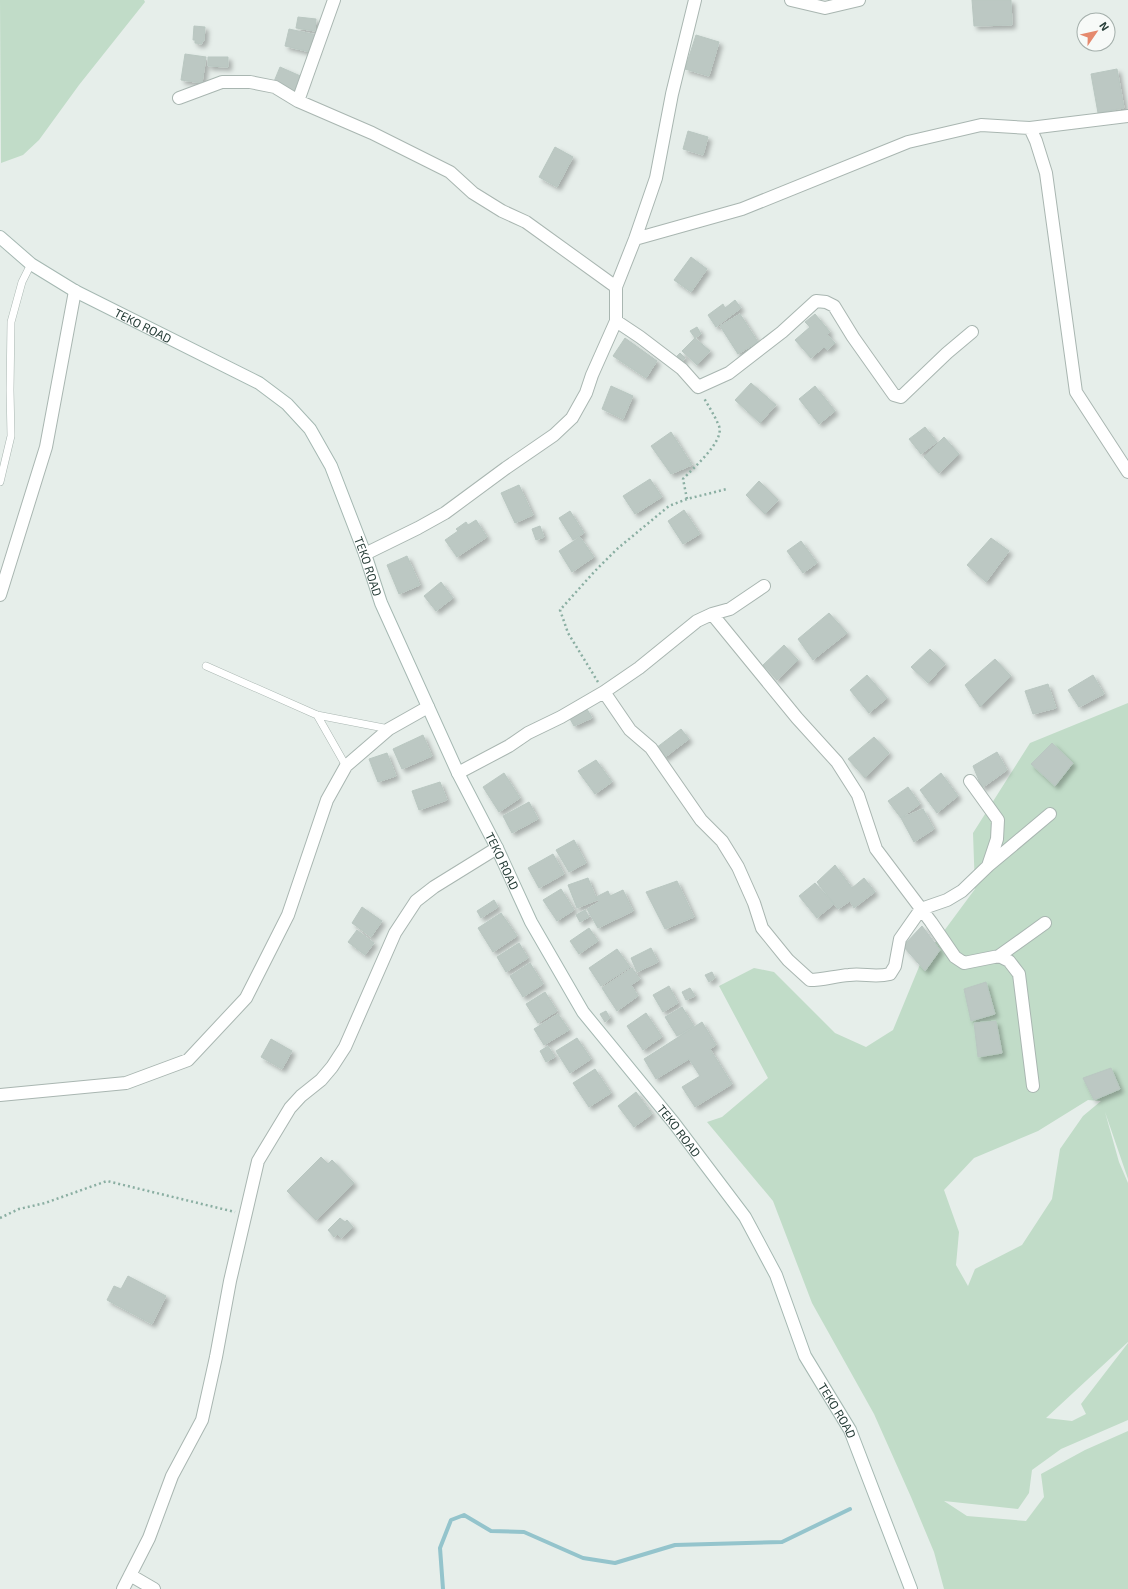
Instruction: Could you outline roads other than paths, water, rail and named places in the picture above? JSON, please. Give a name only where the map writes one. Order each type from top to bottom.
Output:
[{"type":"street","points":[[298,101],[334,0]]},
{"type":"street","points":[[365,554],[445,513],[554,435],[572,418],[586,393],[592,375],[616,321],[616,288],[656,178],[672,94],[695,0]]},
{"type":"street","points":[[792,0],[824,8],[859,0]]},
{"type":"street","points":[[179,98],[222,82],[250,82],[275,87],[298,101],[372,133],[450,172],[473,193],[502,211],[526,222],[616,288]]},
{"type":"street","points":[[635,239],[742,209],[908,142],[981,125],[1030,128],[1128,116]]},
{"type":"street","points":[[1030,128],[1046,173],[1076,392],[1128,472]]},
{"type":"street","name":"TEKO ROAD","points":[[0,237],[31,264],[75,291],[260,382],[287,404],[310,429],[331,466],[365,554],[381,603],[458,773],[497,848],[531,922],[583,1012],[674,1123],[745,1217],[776,1275],[805,1356],[850,1430],[911,1589]]},
{"type":"street","points":[[0,595],[46,447],[75,291]]},
{"type":"street","points":[[616,321],[682,369],[698,388],[729,372],[782,332],[816,301],[826,302],[834,306],[853,337],[894,395],[897,397],[901,397],[947,353],[972,332]]},
{"type":"street","points":[[458,773],[509,746],[528,732],[561,717],[604,692],[639,668],[697,621],[712,614],[730,609],[764,586]]},
{"type":"street","points":[[712,614],[797,718],[837,762],[858,795],[876,848],[931,922],[955,958],[964,963],[999,956],[1045,923]]},
{"type":"street","points":[[604,692],[630,730],[651,748],[701,820],[722,841],[738,866],[754,903],[762,928],[788,960],[810,980],[822,980],[849,974],[879,977],[890,974],[894,966],[900,939],[921,909],[947,900],[962,891],[988,866],[1050,814]]},
{"type":"street","points":[[0,1096],[126,1082],[188,1060],[246,998],[288,915],[327,800],[346,766],[389,729],[428,707]]},
{"type":"street","points":[[970,781],[998,820],[997,838],[988,866]]},
{"type":"street","points":[[123,1589],[149,1538],[172,1476],[202,1420],[216,1357],[230,1281],[258,1161],[290,1108],[332,1068],[345,1047],[395,933],[416,901],[434,887],[497,848]]},
{"type":"street","points":[[999,956],[1009,961],[1019,974],[1033,1086]]},
{"type":"street","points":[[130,1575],[154,1589]]},
{"type":"lane","points":[[0,482],[11,436],[11,322],[22,282],[31,264]]},
{"type":"lane","points":[[206,666],[317,715],[389,729]]},
{"type":"lane","points":[[317,715],[346,766]]},
{"type":"waterway","points":[[443,1589],[440,1548],[451,1520],[464,1515],[491,1531],[524,1532],[583,1558],[615,1563],[675,1545],[782,1542],[850,1509]]}]
